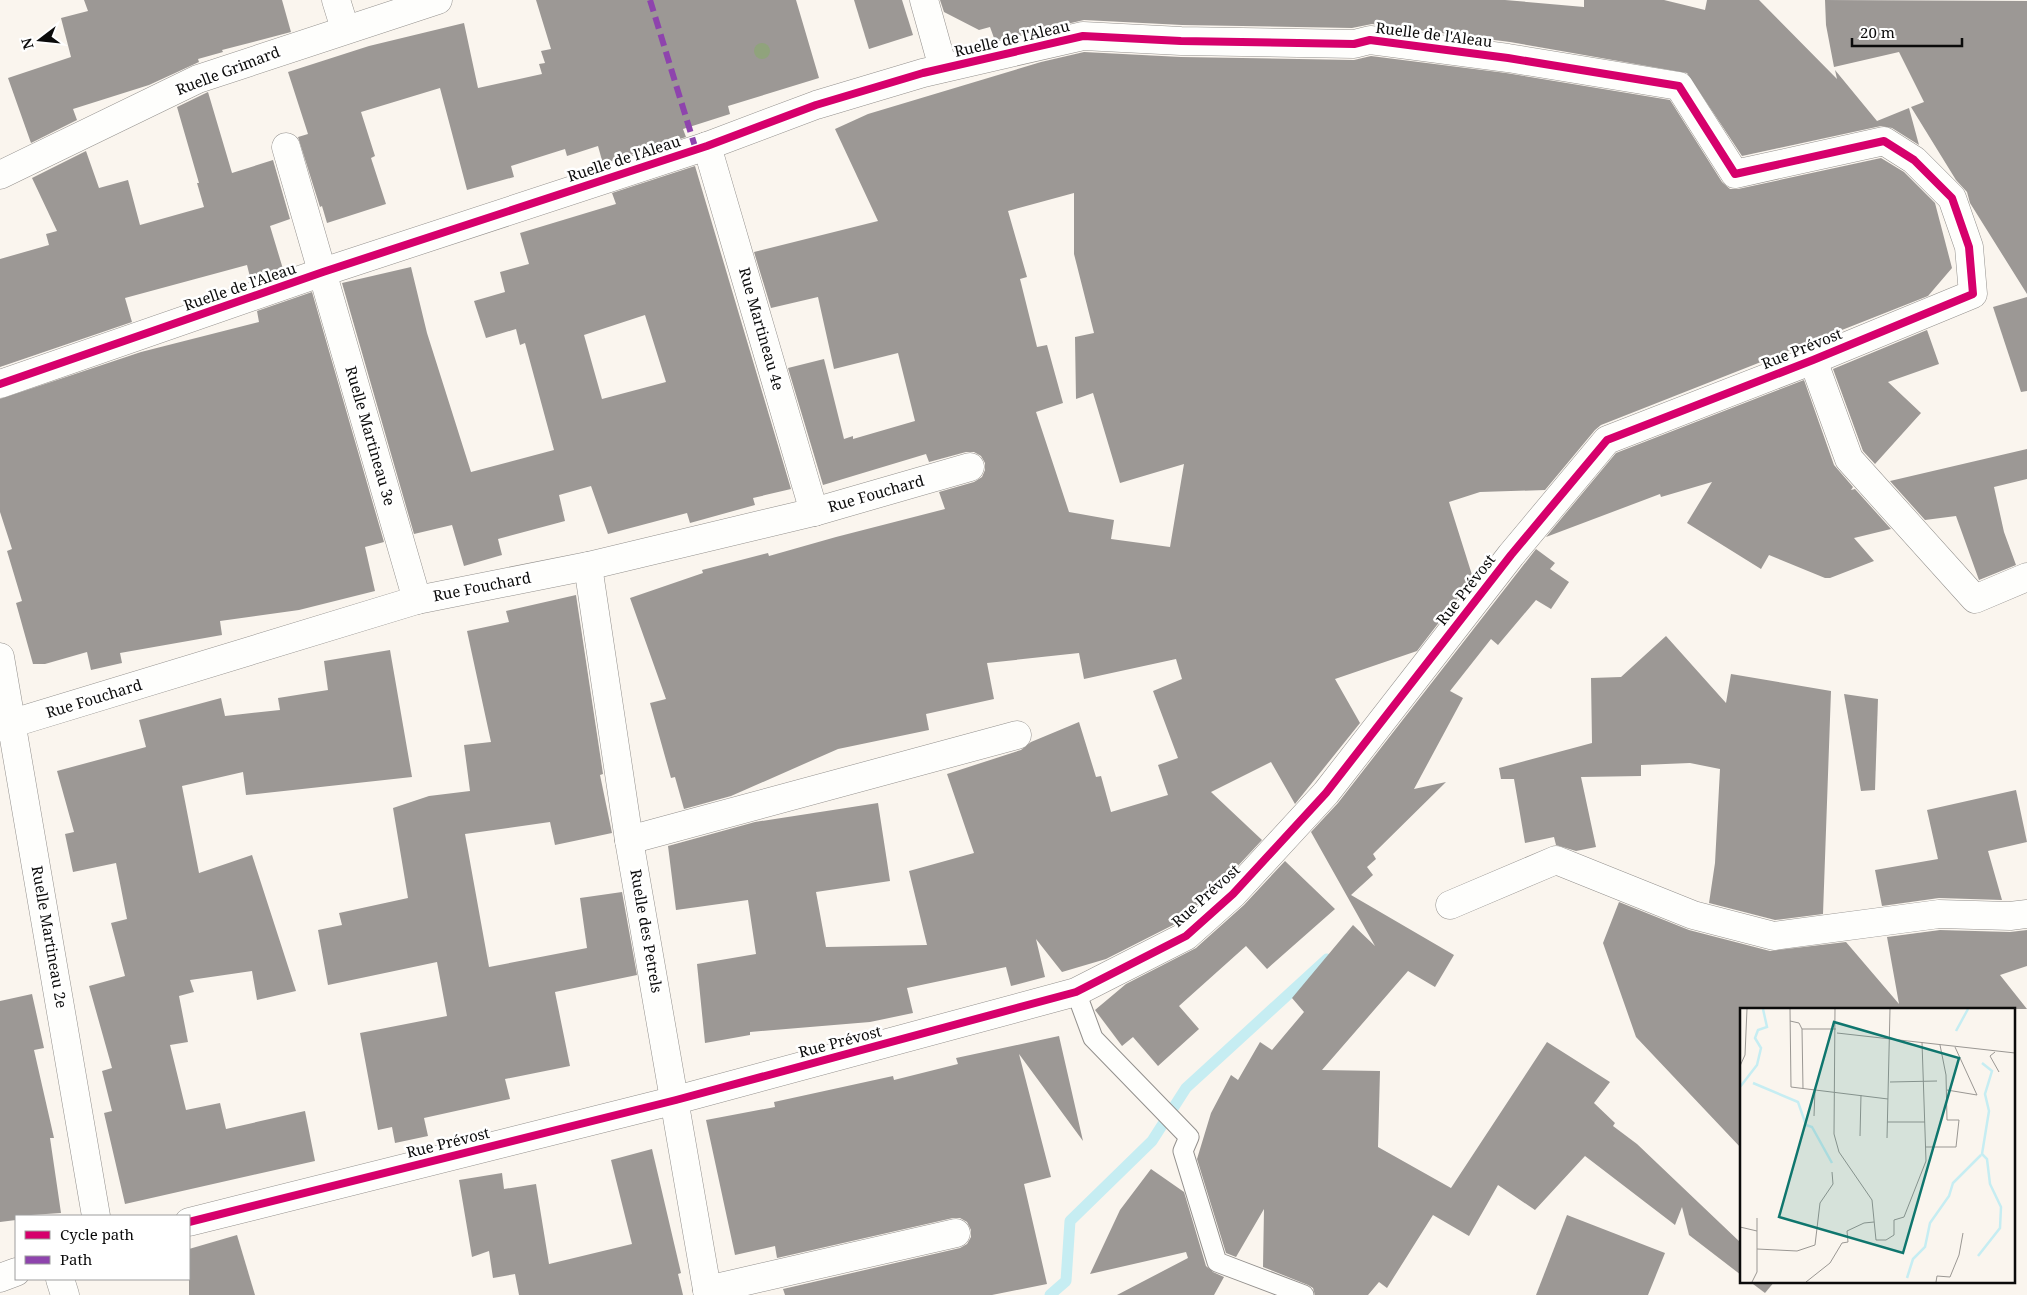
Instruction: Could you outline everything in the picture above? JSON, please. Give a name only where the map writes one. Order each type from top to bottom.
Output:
[{"type":"street","points":[[336,0],[344,29]]},
{"type":"street","name":"Ruelle Grimard","points":[[0,175],[198,79],[344,29],[438,0]]},
{"type":"street","points":[[924,0],[943,68]]},
{"type":"street","name":"Ruelle de l'Aleau","points":[[0,384],[323,272],[707,146],[816,105],[943,68],[1084,36],[1181,42],[1354,44],[1370,40],[1508,58],[1679,86],[1735,174],[1884,141],[1914,160],[1952,198],[1969,247]]},
{"type":"street","name":"Rue Martineau 4e","points":[[707,146],[814,512]]},
{"type":"street","name":"Ruelle Martineau 3e","points":[[286,147],[417,600]]},
{"type":"street","name":"Rue Prévost","points":[[190,1222],[676,1100],[1076,992],[1186,936],[1233,894],[1326,793],[1511,555],[1607,440],[1813,360],[1973,294],[1969,247]]},
{"type":"street","points":[[1813,360],[1849,459],[1975,599],[2027,577]]},
{"type":"street","name":"Rue Fouchard","points":[[6,726],[417,600],[588,566],[814,512],[970,467]]},
{"type":"street","name":"Ruelle des Petrels","points":[[588,566],[630,840],[708,1292]]},
{"type":"street","name":"Ruelle Martineau 2e","points":[[0,657],[6,726],[96,1215]]},
{"type":"street","points":[[630,840],[1017,735]]},
{"type":"street","points":[[1450,905],[1556,860],[1692,915],[1774,936],[1939,914],[2010,916],[2027,914]]},
{"type":"street","points":[[708,1292],[956,1234]]},
{"type":"street","points":[[0,1278],[15,1272]]},
{"type":"street","points":[[60,1280],[65,1295]]},
{"type":"lane","points":[[1076,992],[1093,1038],[1189,1137],[1183,1151],[1217,1262],[1304,1295]]},
{"type":"building","points":[[84,0],[282,0],[291,32],[222,50],[223,52],[198,59],[199,62],[149,85],[73,109],[77,120],[31,143],[8,78],[71,57],[61,18],[88,11]]},
{"type":"building","points":[[536,0],[796,0],[819,78],[728,106],[730,114],[683,129],[686,137],[603,164],[598,146],[567,156],[565,149],[511,166],[514,177],[467,190],[440,88],[361,112],[375,156],[371,158],[386,204],[327,223],[322,206],[320,207],[298,137],[308,134],[288,72],[369,46],[464,23],[478,88],[542,74],[539,64],[545,63],[541,51],[551,49]]},
{"type":"building","points":[[854,0],[902,0],[913,35],[869,49]]},
{"type":"building","points":[[940,0],[1505,0],[1584,7],[1584,0],[1664,0],[1705,10],[1707,0],[1759,0],[1837,79],[1835,70],[1877,121],[1909,108],[1919,145],[1892,128],[1881,126],[1742,156],[1687,73],[1510,42],[1372,24],[1352,28],[1182,25],[1084,20],[998,40],[994,38],[990,27],[979,30],[944,12]]},
{"type":"building","points":[[1825,0],[2027,1],[2027,294],[1970,203],[1967,192],[1956,180],[1911,107],[1924,102],[1899,52],[1834,67],[1826,25]]},
{"type":"building","points":[[1084,52],[1181,57],[1354,60],[1371,56],[1506,73],[1670,100],[1722,182],[1730,189],[1738,189],[1881,158],[1904,172],[1935,203],[1952,268],[1928,296],[1601,425],[1545,490],[1480,492],[1449,502],[1473,578],[1417,651],[1335,679],[1360,723],[1295,804],[1271,762],[1211,792],[1262,840],[1222,883],[1177,923],[1106,959],[1062,972],[1036,939],[1045,977],[1011,986],[1006,967],[907,988],[913,1013],[870,1022],[750,1032],[750,1035],[705,1043],[697,964],[756,954],[748,900],[676,910],[668,846],[755,822],[878,803],[890,881],[816,892],[826,947],[927,945],[909,871],[974,853],[947,774],[1021,750],[1031,742],[1079,722],[1096,777],[1101,776],[1111,812],[1168,795],[1158,765],[1178,758],[1153,691],[1182,679],[1176,659],[1084,679],[1079,653],[987,663],[994,699],[926,714],[929,730],[838,749],[731,796],[684,809],[675,777],[671,778],[650,703],[666,699],[630,598],[703,573],[702,570],[768,553],[769,556],[945,509],[939,492],[974,482],[982,477],[985,463],[981,456],[974,452],[966,452],[929,462],[926,454],[823,485],[788,368],[824,359],[844,439],[853,436],[853,439],[915,421],[898,353],[834,369],[818,297],[771,308],[754,252],[878,221],[835,129],[868,114],[1041,62]],"holes":[[[1074,193],[1074,254],[1094,333],[1075,337],[1076,399],[1093,393],[1120,483],[1184,464],[1170,547],[1111,539],[1114,520],[1069,512],[1036,412],[1063,403],[1047,345],[1037,347],[1020,279],[1027,277],[1008,211]]]},
{"type":"building","points":[[208,92],[232,173],[273,160],[290,219],[270,226],[283,269],[251,281],[247,265],[125,298],[132,322],[0,367],[0,259],[49,245],[46,234],[57,231],[32,178],[86,151],[99,188],[128,180],[140,225],[204,207],[177,107]]},
{"type":"building","points":[[695,166],[791,489],[753,498],[755,505],[690,523],[687,513],[608,534],[591,486],[559,495],[565,521],[498,539],[502,555],[464,566],[452,525],[414,534],[342,283],[411,267],[427,333],[471,472],[554,450],[525,343],[520,345],[516,329],[486,338],[474,301],[505,292],[500,272],[529,264],[520,233],[616,204],[612,193]],"holes":[[[645,315],[666,382],[602,399],[584,335]]]},
{"type":"building","points":[[312,292],[384,542],[365,547],[375,591],[299,610],[220,621],[222,635],[120,653],[122,663],[91,670],[87,652],[45,664],[33,664],[16,603],[22,601],[7,551],[12,549],[0,512],[0,399],[141,352],[259,322],[257,311]]},
{"type":"building","points":[[2027,297],[2027,391],[2021,392],[1993,307]]},
{"type":"building","points":[[1927,330],[1939,364],[1888,382],[1921,413],[1875,464],[1863,451],[1833,369]]},
{"type":"building","points":[[1804,380],[1834,465],[1853,487],[1851,490],[1855,489],[1891,529],[1854,538],[1874,561],[1830,578],[1825,578],[1769,555],[1761,569],[1687,523],[1712,482],[1661,497],[1660,494],[1546,537],[1616,453]]},
{"type":"building","points":[[2027,449],[2027,479],[1994,487],[2004,532],[2016,565],[1979,580],[1956,516],[1925,520],[1890,481]]},
{"type":"building","points":[[1536,549],[1555,563],[1550,569],[1569,582],[1551,609],[1536,600],[1498,645],[1491,639],[1450,691],[1463,698],[1414,789],[1446,782],[1373,854],[1376,859],[1367,867],[1373,875],[1351,895],[1454,955],[1435,987],[1408,971],[1322,1070],[1380,1071],[1378,1147],[1451,1188],[1547,1042],[1610,1082],[1594,1103],[1615,1123],[1613,1126],[1637,1144],[1740,1242],[1740,1274],[1689,1235],[1682,1207],[1675,1225],[1585,1156],[1535,1210],[1498,1185],[1469,1236],[1433,1215],[1387,1288],[1379,1282],[1368,1295],[1315,1295],[1313,1288],[1308,1285],[1263,1267],[1264,1209],[1236,1257],[1226,1253],[1197,1159],[1211,1113],[1231,1075],[1238,1080],[1260,1042],[1272,1050],[1304,1012],[1292,998],[1353,925],[1375,946],[1311,832],[1338,803]]},
{"type":"building","points":[[576,595],[603,774],[600,775],[612,833],[555,845],[550,822],[465,834],[489,967],[587,948],[580,898],[622,892],[637,975],[555,992],[570,1066],[505,1079],[510,1099],[424,1118],[428,1136],[395,1143],[392,1127],[378,1130],[360,1033],[447,1016],[437,962],[328,985],[318,930],[342,925],[339,913],[408,898],[393,808],[429,796],[470,791],[464,745],[491,742],[467,631],[509,622],[506,611]]},
{"type":"building","points":[[1666,636],[1726,703],[1731,674],[1831,691],[1823,914],[1775,920],[1709,903],[1715,863],[1720,769],[1690,763],[1641,765],[1641,776],[1581,777],[1596,847],[1576,851],[1556,845],[1554,837],[1525,843],[1514,779],[1501,779],[1499,768],[1592,743],[1591,678],[1621,677]]},
{"type":"building","points":[[390,650],[412,777],[246,795],[243,772],[182,786],[199,873],[252,855],[296,991],[257,1000],[252,971],[190,980],[194,992],[179,996],[188,1042],[170,1045],[186,1110],[220,1103],[226,1129],[305,1111],[315,1161],[125,1204],[104,1113],[112,1111],[102,1071],[112,1068],[89,986],[125,976],[111,923],[127,919],[116,863],[73,872],[65,834],[74,832],[57,771],[146,747],[139,720],[221,698],[225,716],[280,710],[278,698],[328,690],[324,661]]},
{"type":"building","points":[[1844,694],[1878,699],[1875,790],[1861,791]]},
{"type":"building","points":[[2016,790],[2027,842],[1988,851],[2002,900],[1939,898],[1882,906],[1875,870],[1938,859],[1927,810]]},
{"type":"building","points":[[1285,861],[1335,909],[1267,969],[1246,946],[1179,1006],[1199,1029],[1158,1066],[1133,1037],[1122,1046],[1095,1010],[1126,984],[1196,948],[1244,905]]},
{"type":"building","points":[[1619,902],[1689,930],[1770,951],[1846,942],[1899,1004],[1887,937],[1940,930],[2010,932],[2027,930],[2027,966],[2000,975],[2027,1009],[1740,1008],[1740,1147],[1636,1037],[1603,943]]},
{"type":"building","points":[[32,994],[44,1048],[34,1050],[54,1138],[50,1138],[61,1213],[15,1215],[15,1220],[0,1222],[0,1001]]},
{"type":"building","points":[[1059,1036],[1083,1141],[1019,1054],[1051,1177],[1024,1184],[1047,1284],[992,1295],[785,1295],[783,1289],[960,1248],[967,1244],[971,1237],[971,1230],[967,1222],[960,1218],[777,1258],[775,1246],[735,1255],[706,1120],[775,1107],[774,1102],[893,1076],[894,1080],[958,1064],[956,1058]]},
{"type":"building","points":[[652,1149],[681,1273],[678,1274],[683,1295],[519,1295],[515,1274],[493,1278],[489,1251],[472,1257],[459,1180],[502,1173],[504,1189],[536,1184],[549,1264],[632,1244],[611,1160]]},
{"type":"building","points":[[1151,1169],[1184,1192],[1206,1266],[1224,1277],[1214,1295],[1117,1295],[1188,1258],[1186,1252],[1090,1274],[1120,1210]]},
{"type":"building","points":[[1567,1215],[1665,1253],[1648,1295],[1536,1295]]},
{"type":"building","points":[[237,1235],[255,1295],[189,1295],[190,1249]]},
{"type":"building","points":[[1750,1282],[1774,1282],[1765,1293]]},
{"type":"waterway","points":[[1050,1295],[1066,1281],[1070,1221],[1152,1141],[1186,1088],[1327,959]]},
{"type":"marked path","points":[[650,0],[696,150]]},
{"type":"cycle path","points":[[0,384],[323,272],[707,146],[816,105],[923,73],[1083,36],[1181,41],[1354,44],[1370,40],[1508,58],[1679,86],[1735,174],[1884,141],[1914,160],[1952,198],[1969,247],[1973,294],[1813,360],[1607,440],[1511,555],[1326,793],[1233,894],[1186,936],[1076,992],[676,1100],[190,1222]]}]
